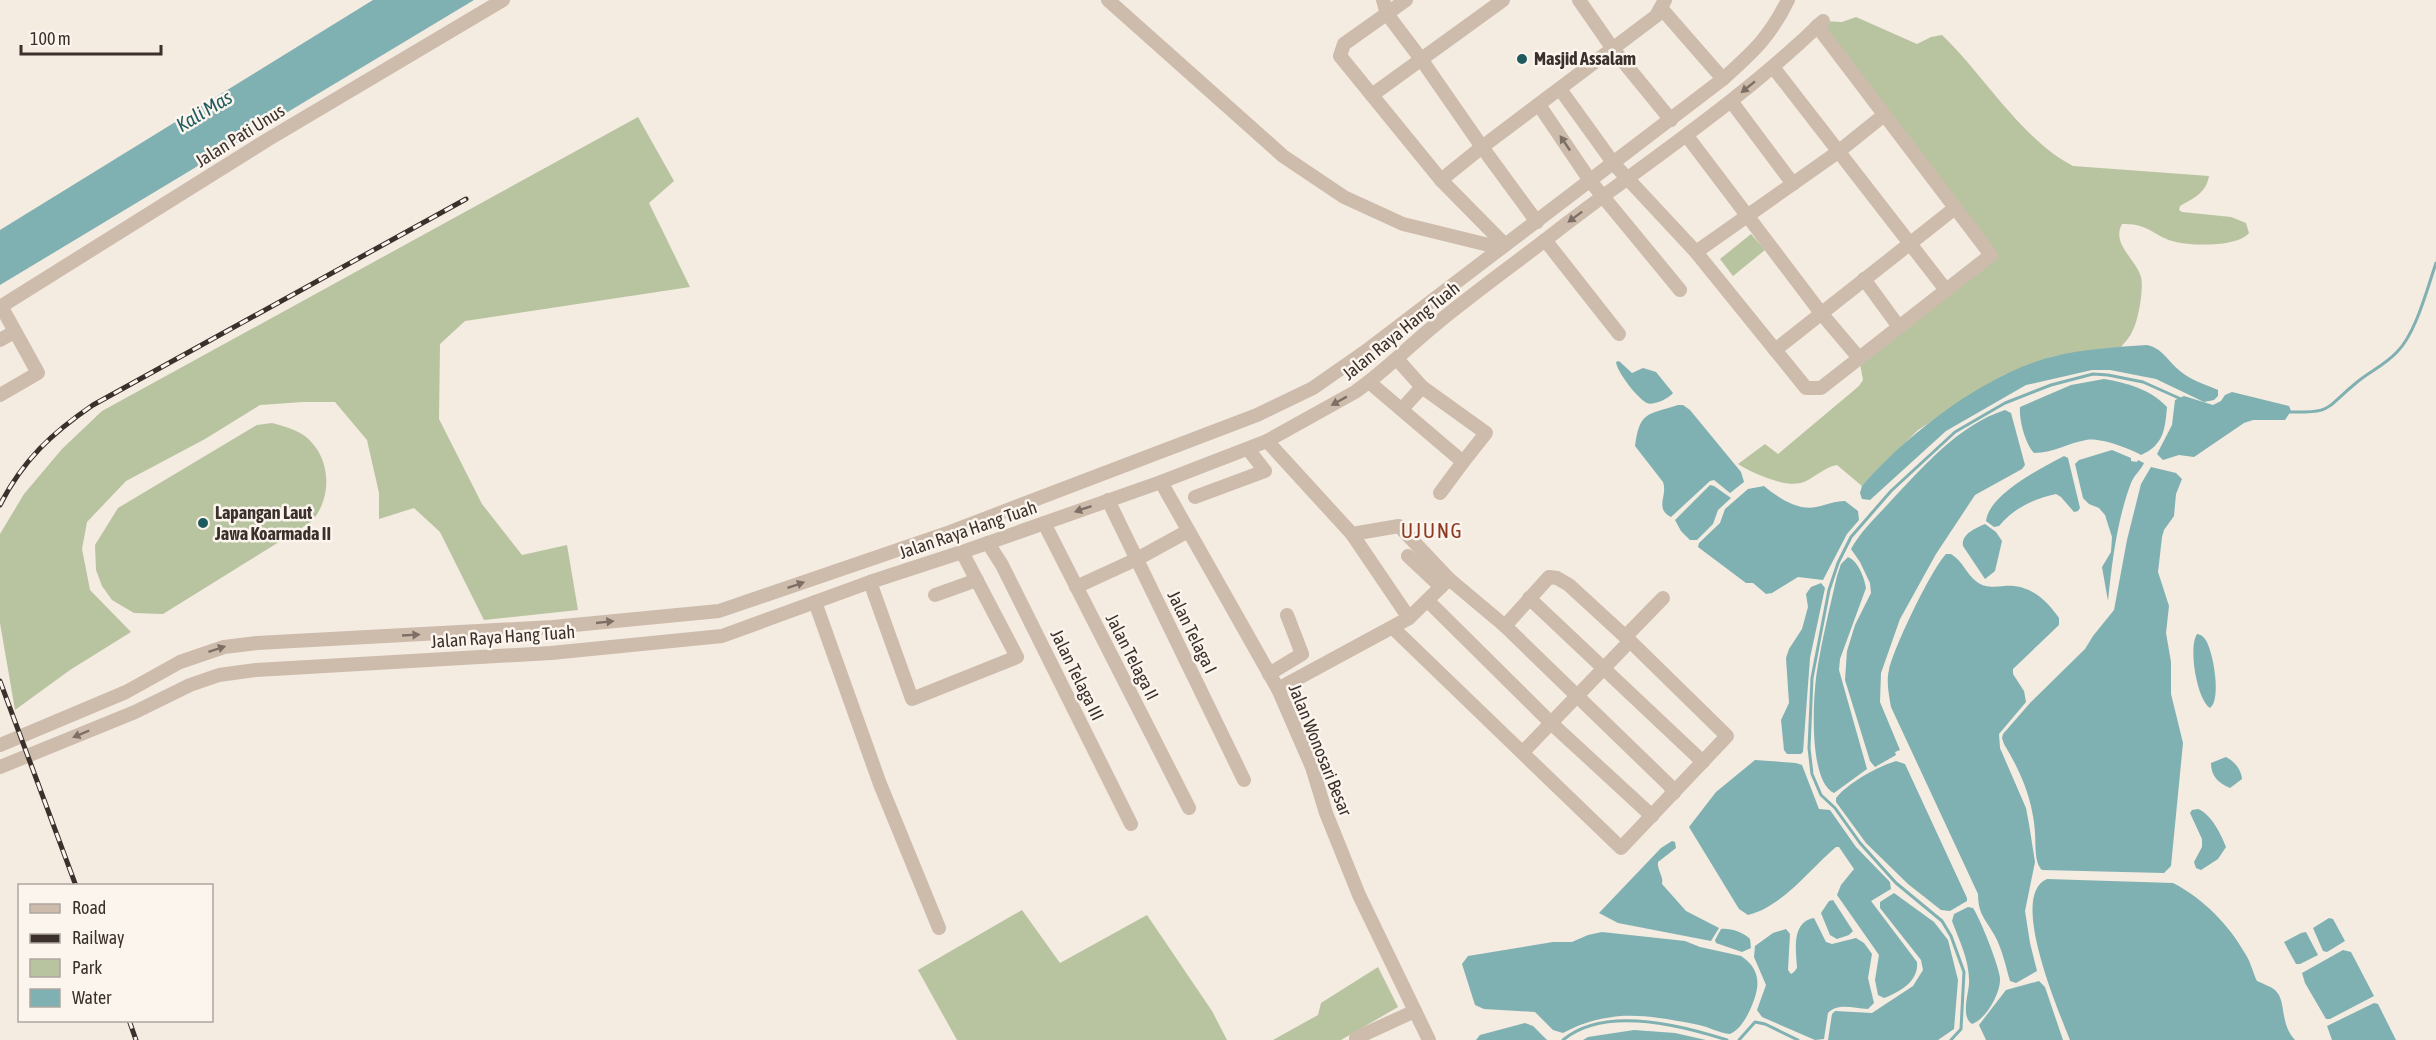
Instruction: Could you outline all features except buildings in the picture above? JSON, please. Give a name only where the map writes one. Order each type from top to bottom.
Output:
[{"type":"street","name":"Jalan Pati Unus","points":[[0,307],[267,140],[503,0]]},
{"type":"street","points":[[1108,0],[1283,156],[1344,197],[1403,224],[1503,247]]},
{"type":"street","points":[[1383,0],[1387,14],[1537,222]]},
{"type":"street","points":[[1406,0],[1344,44],[1340,56],[1441,180],[1503,247]]},
{"type":"street","points":[[1372,95],[1503,0]]},
{"type":"street","points":[[1579,0],[1613,49],[1671,120]]},
{"type":"street","name":"Jalan Raya Hang Tuah","points":[[0,745],[126,692],[180,662],[224,646],[553,627],[719,611],[950,532],[1287,402],[1366,351],[1591,182],[1723,79],[1759,47],[1772,30],[1788,0]]},
{"type":"street","points":[[1441,180],[1656,16],[1663,4],[1723,79]]},
{"type":"street","name":"Jalan Raya Hang Tuah","points":[[0,767],[135,712],[190,685],[219,675],[256,670],[551,653],[722,636],[870,582],[1161,482],[1248,449],[1355,393],[1434,325],[1731,101],[1773,67],[1820,23],[1884,115]]},
{"type":"street","points":[[1773,67],[1946,290]]},
{"type":"street","points":[[1560,89],[1627,180],[1696,252],[1806,388],[1821,388],[1991,255],[1884,115],[1838,152],[1696,252]]},
{"type":"street","points":[[1731,101],[1793,184]]},
{"type":"street","points":[[1539,105],[1591,182],[1680,290]]},
{"type":"street","points":[[1687,136],[1821,313],[1859,358]]},
{"type":"street","points":[[1775,350],[1955,208]]},
{"type":"street","points":[[1545,240],[1619,334]]},
{"type":"street","points":[[1864,279],[1899,327]]},
{"type":"street","points":[[0,307],[38,374],[0,395]]},
{"type":"street","points":[[0,340],[14,332]]},
{"type":"street","points":[[1397,359],[1422,387],[1486,433],[1440,493]]},
{"type":"street","points":[[1370,382],[1463,462]]},
{"type":"street","points":[[1402,409],[1422,387]]},
{"type":"street","points":[[1267,441],[1352,534],[1409,618]]},
{"type":"street","points":[[1195,468],[1202,495],[1265,471],[1248,449]]},
{"type":"street","name":"Jalan Wonosari Besar","points":[[1161,482],[1278,689],[1312,767],[1326,813],[1359,895],[1429,1040]]},
{"type":"street","name":"Jalan Telaga I","points":[[1108,500],[1244,780]]},
{"type":"street","name":"Jalan Telaga II","points":[[1044,523],[1189,808]]},
{"type":"street","points":[[1352,534],[1399,526],[1445,583]]},
{"type":"street","points":[[1076,587],[1137,559],[1188,531]]},
{"type":"street","name":"Jalan Telaga III","points":[[988,543],[1002,565],[1131,824]]},
{"type":"street","points":[[870,582],[912,699],[1017,657],[962,552]]},
{"type":"street","points":[[1408,556],[1505,626],[1674,793]]},
{"type":"street","points":[[1393,628],[1622,848],[1727,736],[1628,639],[1569,585],[1557,578],[1549,577],[1505,626]]},
{"type":"street","points":[[935,595],[977,580]]},
{"type":"street","points":[[1278,689],[1409,618],[1445,583]]},
{"type":"street","points":[[1529,598],[1703,762]]},
{"type":"street","points":[[1523,752],[1604,669],[1663,598]]},
{"type":"street","points":[[1428,601],[1551,723],[1652,816]]},
{"type":"street","points":[[815,602],[880,784],[939,928]]},
{"type":"street","points":[[1269,675],[1302,654],[1287,615]]},
{"type":"street","points":[[180,662],[190,685]]},
{"type":"street","points":[[1356,1040],[1415,1011]]},
{"type":"green space","points":[[1856,17],[1917,44],[1931,37],[1942,35],[2020,124],[2055,155],[2073,166],[2209,176],[2202,191],[2180,206],[2179,210],[2231,217],[2246,223],[2249,233],[2243,238],[2225,243],[2193,244],[2169,240],[2139,226],[2122,224],[2119,231],[2122,245],[2138,270],[2142,289],[2134,327],[2121,347],[2054,356],[2004,375],[1918,430],[1862,486],[1837,465],[1804,482],[1797,484],[1779,482],[1738,464],[1765,444],[1778,454],[1859,386],[1863,380],[1859,358],[1991,255],[1817,26],[1823,21],[1842,22]]},
{"type":"green space","points":[[638,117],[674,181],[649,203],[690,287],[465,321],[440,344],[439,419],[482,504],[522,555],[567,545],[578,610],[484,620],[440,532],[414,508],[379,519],[379,493],[367,440],[335,402],[260,405],[205,439],[126,481],[87,522],[82,549],[90,590],[131,632],[70,670],[15,710],[0,623],[0,534],[24,494],[62,449],[102,411]]},
{"type":"green space","points":[[1751,234],[1765,250],[1733,276],[1720,259]]},
{"type":"green space","name":"Lapangan Laut Jawa Koarmada II","points":[[272,423],[304,436],[313,444],[323,463],[326,473],[325,494],[311,522],[163,614],[134,613],[112,600],[102,586],[96,570],[95,545],[118,508],[257,425]]},
{"type":"green space","points":[[1022,910],[1060,963],[1147,915],[1212,1011],[1227,1040],[957,1040],[918,970]]},
{"type":"green space","points":[[1378,967],[1398,1007],[1341,1040],[1273,1040],[1318,1015],[1321,1003]]},
{"type":"water","name":"Kali Mas","points":[[373,0],[474,0],[0,285],[0,230]]},
{"type":"water","points":[[2147,345],[2161,352],[2184,374],[2218,390],[2218,396],[2214,400],[2204,402],[2156,379],[2110,370],[2092,370],[2026,385],[1946,431],[1870,500],[1862,499],[1860,493],[1862,486],[1880,466],[1925,426],[1976,390],[2029,364],[2055,356],[2089,350]]},
{"type":"water","points":[[1619,361],[1632,373],[1643,368],[1656,372],[1673,393],[1661,401],[1647,403],[1638,396],[1624,378],[1617,366],[1616,362]]},
{"type":"water","points":[[2104,379],[2138,388],[2167,407],[2164,429],[2159,441],[2141,455],[2114,444],[2092,439],[2034,453],[2023,431],[2020,407],[2071,385]]},
{"type":"water","points":[[2232,392],[2289,406],[2291,411],[2285,420],[2253,420],[2244,423],[2194,457],[2179,455],[2163,460],[2157,454],[2172,425],[2175,400],[2184,396],[2213,405]]},
{"type":"water","points":[[1683,405],[1690,410],[1741,472],[1744,482],[1730,493],[1714,480],[1710,481],[1671,517],[1662,506],[1663,482],[1635,446],[1639,426],[1647,416]]},
{"type":"water","points":[[2005,410],[2011,413],[2025,465],[2022,469],[1975,495],[1936,554],[1900,619],[1881,673],[1880,702],[1900,750],[1895,752],[1896,755],[1875,767],[1870,761],[1845,680],[1847,651],[1855,625],[1871,593],[1870,583],[1851,549],[1874,519],[1942,449],[1972,426]]},
{"type":"water","points":[[2112,450],[2131,458],[2131,461],[2137,462],[2138,460],[2144,463],[2131,483],[2122,512],[2113,556],[2108,601],[2102,567],[2111,552],[2112,537],[2105,515],[2099,508],[2089,504],[2083,498],[2075,464],[2079,460]]},
{"type":"water","points":[[2064,456],[2068,458],[2080,508],[2078,511],[2074,512],[2056,494],[2024,505],[1999,526],[1994,527],[1986,521],[1989,511],[2006,492]]},
{"type":"water","points":[[2151,467],[2176,473],[2182,479],[2176,494],[2174,516],[2162,537],[2158,572],[2169,606],[2166,633],[2171,662],[2171,694],[2183,743],[2171,866],[2164,873],[2042,870],[2037,858],[2034,821],[2029,798],[2016,765],[2004,744],[2003,734],[2030,703],[2085,649],[2114,610],[2127,540],[2141,484]]},
{"type":"water","points":[[1710,485],[1731,498],[1718,510],[1713,524],[1697,540],[1690,540],[1675,520]]},
{"type":"water","points":[[1764,486],[1781,499],[1802,507],[1809,508],[1845,501],[1858,511],[1859,520],[1847,534],[1823,580],[1798,577],[1772,593],[1766,594],[1753,583],[1746,583],[1698,547],[1699,543],[1720,523],[1725,509],[1748,489]]},
{"type":"water","points":[[1985,524],[1996,532],[2002,541],[1995,571],[1985,579],[1963,546],[1963,542],[1967,535]]},
{"type":"water","points":[[1946,554],[1955,557],[1980,584],[1990,587],[2013,586],[2029,590],[2042,599],[2059,618],[2059,625],[2013,669],[2013,674],[2024,691],[2026,702],[1999,734],[2000,748],[2026,808],[2035,862],[2025,911],[2037,971],[2016,983],[2010,981],[1999,945],[1982,914],[1978,894],[1891,707],[1889,698],[1888,675],[1892,659],[1914,609]]},
{"type":"water","points":[[1848,557],[1858,566],[1866,588],[1840,659],[1839,670],[1867,769],[1834,793],[1826,785],[1816,756],[1814,699],[1819,659],[1837,576],[1841,564]]},
{"type":"water","points":[[1821,583],[1825,588],[1810,658],[1803,752],[1787,754],[1784,750],[1781,720],[1789,703],[1786,658],[1802,629],[1808,607],[1806,594],[1811,587]]},
{"type":"water","points":[[2197,634],[2205,639],[2208,645],[2215,674],[2214,703],[2210,708],[2201,695],[2195,673],[2193,650]]},
{"type":"water","points":[[2226,757],[2237,766],[2242,779],[2230,788],[2216,778],[2211,768],[2211,763]]},
{"type":"water","points":[[1755,760],[1802,765],[1819,809],[1830,810],[1856,847],[1890,882],[1891,889],[1871,901],[1917,962],[1917,969],[1912,980],[1896,993],[1884,998],[1878,995],[1875,980],[1879,955],[1837,895],[1841,885],[1854,869],[1839,847],[1836,847],[1784,896],[1760,911],[1748,915],[1739,909],[1689,827],[1716,792]]},
{"type":"water","points":[[1896,761],[1905,764],[1967,898],[1967,901],[1950,911],[1941,910],[1908,884],[1866,843],[1836,802],[1836,798],[1856,781]]},
{"type":"water","points":[[2198,809],[2211,820],[2226,847],[2218,859],[2201,870],[2196,868],[2194,862],[2202,847],[2202,839],[2190,813]]},
{"type":"water","points":[[1672,841],[1675,842],[1676,848],[1658,862],[1662,884],[1686,911],[1719,928],[1711,941],[1618,923],[1599,913],[1661,848]]},
{"type":"water","points":[[2047,879],[2173,883],[2184,889],[2215,914],[2232,933],[2248,958],[2257,981],[2275,990],[2279,995],[2287,1027],[2295,1040],[2070,1040],[2048,981],[2034,930],[2033,907],[2036,889]]},
{"type":"water","points":[[1894,893],[1934,922],[1948,940],[1958,980],[1954,1029],[1938,1040],[1828,1040],[1832,1014],[1835,1011],[1872,1013],[1913,986],[1923,970],[1921,960],[1880,908],[1880,902]]},
{"type":"water","points":[[1833,900],[1853,931],[1837,939],[1830,935],[1821,913],[1829,901]]},
{"type":"water","points":[[1968,907],[1973,908],[1980,921],[2000,978],[1992,1005],[1982,1017],[1972,1024],[1966,1011],[1968,968],[1952,921],[1954,914]]},
{"type":"water","points":[[1814,918],[1826,942],[1832,944],[1856,938],[1864,943],[1872,954],[1868,978],[1874,1003],[1868,1009],[1842,1007],[1832,1010],[1828,1013],[1824,1039],[1815,1040],[1762,1017],[1757,1010],[1766,985],[1754,957],[1755,946],[1773,933],[1786,929],[1790,934],[1788,970],[1791,974],[1797,968],[1796,938],[1798,931],[1802,925]]},
{"type":"water","points":[[2329,918],[2333,919],[2345,941],[2327,952],[2323,951],[2313,928]]},
{"type":"water","points":[[1721,929],[1744,934],[1750,939],[1751,948],[1742,952],[1716,943],[1715,940]]},
{"type":"water","points":[[1602,932],[1685,941],[1700,947],[1741,956],[1753,968],[1757,982],[1755,996],[1746,1018],[1730,1034],[1680,1021],[1630,1016],[1597,1020],[1563,1033],[1553,1030],[1535,1012],[1484,1009],[1475,1005],[1462,964],[1468,956],[1553,942],[1572,942]]},
{"type":"water","points":[[2306,932],[2318,955],[2296,964],[2284,942]]},
{"type":"water","points":[[2343,950],[2351,952],[2374,996],[2326,1019],[2305,983],[2302,973]]},
{"type":"water","points":[[2039,981],[2045,987],[2063,1040],[1986,1040],[1979,1025],[2006,990]]},
{"type":"water","points":[[2374,1003],[2378,1004],[2396,1040],[2332,1040],[2327,1026]]},
{"type":"water","points":[[1525,1023],[1533,1026],[1547,1040],[1476,1040],[1480,1035]]},
{"type":"water","points":[[1634,1030],[1675,1033],[1706,1040],[1583,1040],[1588,1037]]},
{"type":"waterway","points":[[2287,412],[2313,412],[2326,408],[2397,352],[2410,334],[2436,263]]},
{"type":"waterway","points":[[1951,1040],[1961,1029],[1964,972],[1951,936],[1942,921],[1896,883],[1860,843],[1835,808],[1821,795],[1812,774],[1809,748],[1812,678],[1829,590],[1838,563],[1851,537],[1891,491],[1955,432],[2005,403],[2051,385],[2093,374],[2143,382],[2181,399]]},
{"type":"waterway","points":[[1563,1040],[1580,1029],[1599,1023],[1621,1021],[1666,1024],[1727,1040]]},
{"type":"waterway","points":[[1739,1040],[1755,1022],[1765,1024],[1798,1040]]},
{"type":"railway","points":[[0,505],[18,474],[40,449],[64,426],[93,405],[466,199]]},
{"type":"railway","points":[[0,681],[75,884]]},
{"type":"railway","points":[[130,1022],[136,1040]]},
{"type":"place","name":"Masjid Assalam","points":[[1522,59]]},
{"type":"place","name":"Lapangan Laut Jawa Koarmada II","points":[[203,523]]},
{"type":"district","name":"UJUNG","points":[[1432,531]]}]
